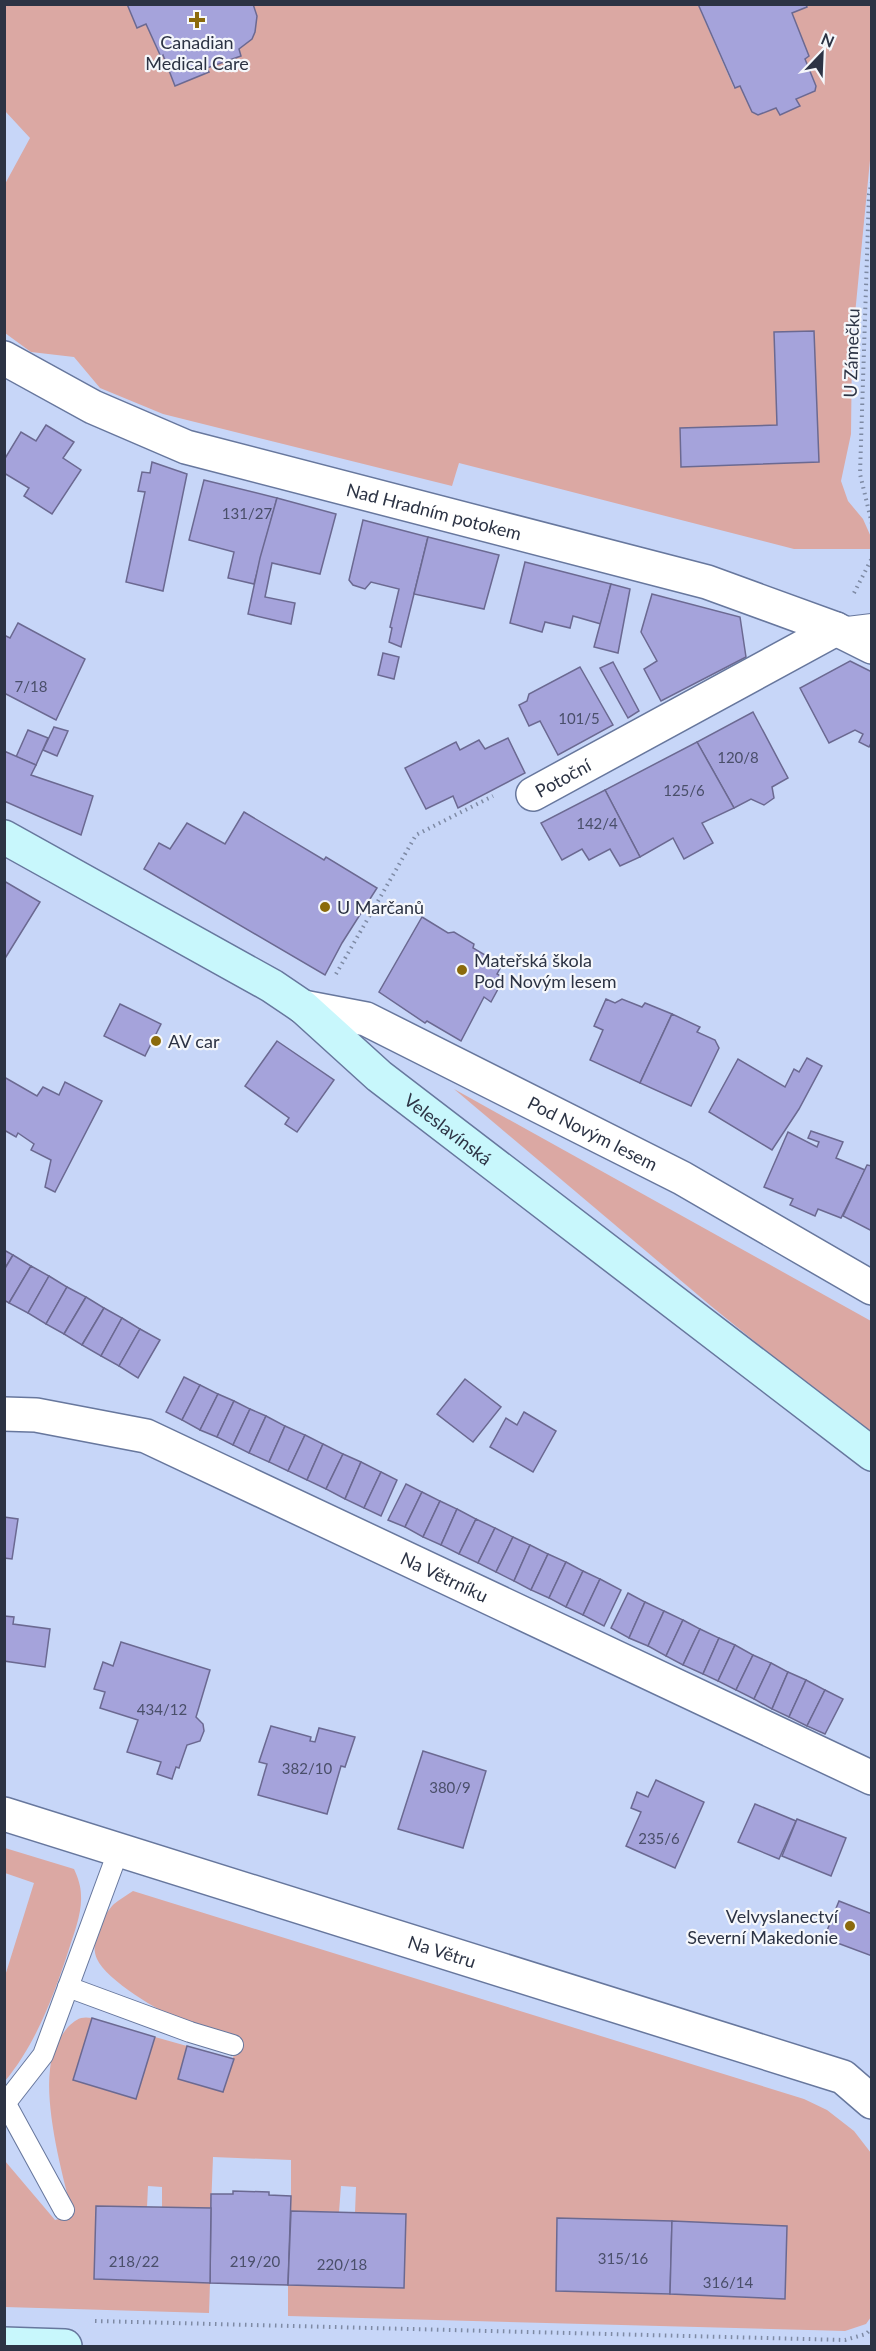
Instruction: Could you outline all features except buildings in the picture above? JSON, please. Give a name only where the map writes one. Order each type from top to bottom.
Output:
[{"type":"street","name":"Nad Hradním potokem","points":[[4,358],[93,407],[186,447],[708,582],[836,629],[872,646]]},
{"type":"street","name":"Potoční","points":[[533,794],[836,629]]},
{"type":"street","name":"Veleslavínská","points":[[4,837],[272,986],[303,1007],[379,1076],[872,1454]]},
{"type":"street","name":"Pod Novým lesem","points":[[303,1007],[366,1019],[682,1178],[872,1288]]},
{"type":"street","name":"Na Větrníku","points":[[4,1414],[36,1415],[146,1436],[872,1778]]},
{"type":"street","name":"Na Větru","points":[[4,1814],[843,2077],[872,2102]]},
{"type":"street","points":[[4,2344],[65,2346]]},
{"type":"lane","points":[[836,629],[872,624]]},
{"type":"lane","points":[[64,2210],[5,2104],[43,2055],[118,1849]]},
{"type":"lane","points":[[68,1987],[190,2032],[233,2045]]},
{"type":"path","name":"U Zámečku","points":[[872,182],[869,194],[860,474],[872,524]]},
{"type":"path","name":"Potoční","points":[[303,1007],[336,974],[416,835],[527,779],[533,794]]},
{"type":"path","points":[[84,2320],[845,2340],[866,2334],[872,2328]]},
{"type":"shaded area","points":[[5,5],[127,5],[137,27],[146,24],[160,56],[163,55],[175,86],[209,71],[207,68],[252,39],[255,32],[253,5],[698,5],[734,88],[740,86],[752,112],[758,115],[776,108],[780,115],[800,106],[796,99],[815,90],[816,85],[805,59],[809,56],[792,13],[806,5],[871,5],[871,150],[852,345],[851,434],[841,481],[848,501],[863,519],[871,537],[871,549],[794,549],[459,463],[452,486],[163,414],[100,388],[74,357],[31,352],[5,333],[5,184],[30,138],[5,111]],"holes":[[[813,331],[818,462],[777,425],[774,333]]]},
{"type":"shaded area","points":[[454,1089],[871,1321],[871,1436],[711,1306]]},
{"type":"shaded area","points":[[5,1848],[74,1869],[81,1896],[77,1923],[50,2001],[26,2051],[5,2081],[5,1976],[34,1883],[5,1873]]},
{"type":"shaded area","points":[[133,1891],[804,2099],[827,2110],[854,2131],[871,2153],[871,2317],[866,2324],[845,2331],[288,2316],[288,2285],[355,2213],[356,2187],[341,2186],[339,2212],[291,2211],[291,2160],[213,2157],[211,2208],[162,2207],[162,2187],[148,2186],[147,2207],[96,2206],[94,2279],[210,2283],[209,2313],[5,2307],[5,2161],[55,2220],[73,2215],[55,2142],[49,2085],[54,2051],[68,2027],[79,2019],[92,2018],[73,2080],[135,2099],[155,2037],[187,2046],[178,2079],[223,2092],[239,2037],[196,2026],[161,2010],[122,1985],[102,1967],[97,1959],[95,1945],[101,1922],[114,1904]],"holes":[[[557,2218],[787,2226],[785,2298],[556,2291]]]},
{"type":"place","name":"Canadian Medical Care","points":[[197,20]]},
{"type":"place","name":"U Marčanů","points":[[325,907]]},
{"type":"place","name":"Mateřská škola Pod Novým lesem","points":[[462,970]]},
{"type":"place","name":"AV car","points":[[156,1041]]},
{"type":"place","name":"Velvyslanectví Severní Makedonie","points":[[850,1926]]}]
